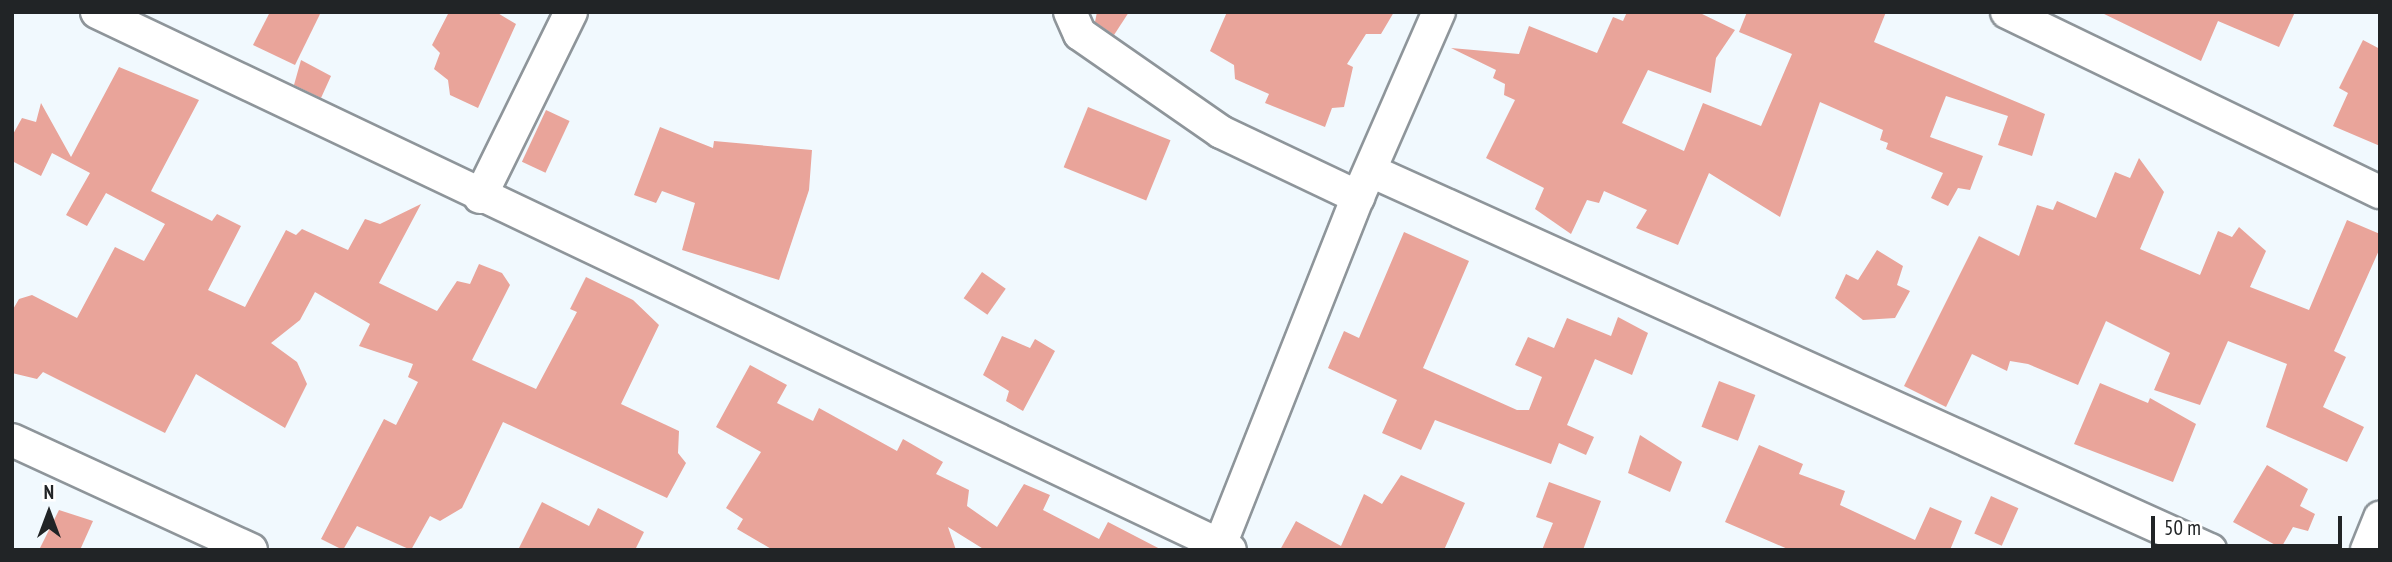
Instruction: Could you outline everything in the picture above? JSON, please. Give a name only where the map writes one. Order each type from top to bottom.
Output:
[{"type":"street","points":[[97,12],[480,197],[1223,548],[1364,184],[1439,12]]},
{"type":"street","points":[[480,197],[571,12]]},
{"type":"street","points":[[1070,12],[1080,33],[1221,132],[1364,184],[2210,550]]},
{"type":"street","points":[[2007,12],[2380,192]]},
{"type":"street","points":[[12,440],[251,550]]},
{"type":"street","points":[[2367,550],[2380,517]]},
{"type":"building","points":[[270,12],[321,12],[295,65],[253,45]]},
{"type":"building","points":[[449,12],[496,12],[516,24],[478,108],[450,95],[448,80],[434,69],[440,53],[432,45]]},
{"type":"building","points":[[1097,12],[1129,12],[1114,35],[1095,22]]},
{"type":"building","points":[[1227,12],[1394,12],[1381,34],[1366,34],[1347,64],[1353,67],[1344,107],[1332,108],[1325,127],[1265,103],[1269,94],[1235,79],[1234,65],[1210,51]]},
{"type":"building","points":[[1627,12],[1698,12],[1735,30],[1716,58],[1711,93],[1648,70],[1622,123],[1684,151],[1703,103],[1761,126],[1792,54],[1739,32],[1747,12],[1886,12],[1874,42],[2045,114],[2032,156],[1998,145],[2008,116],[1946,96],[1930,137],[1983,156],[1970,190],[1958,188],[1948,206],[1931,198],[1943,173],[1886,149],[1888,143],[1880,140],[1883,130],[1820,102],[1780,217],[1709,173],[1678,245],[1636,228],[1647,210],[1604,191],[1599,203],[1587,200],[1571,234],[1535,209],[1544,188],[1486,158],[1515,100],[1504,95],[1505,84],[1493,78],[1496,70],[1451,48],[1519,54],[1529,26],[1597,53],[1613,17],[1623,21]]},
{"type":"building","points":[[2100,12],[2295,12],[2279,47],[2218,21],[2201,61]]},
{"type":"building","points":[[2363,40],[2380,49],[2380,146],[2333,126],[2348,93],[2339,88]]},
{"type":"building","points":[[301,60],[331,76],[321,98],[294,85]]},
{"type":"building","points":[[119,67],[199,100],[151,191],[212,221],[217,214],[241,226],[208,290],[245,307],[286,230],[296,235],[302,229],[348,250],[365,219],[380,224],[421,204],[379,283],[437,311],[457,281],[470,284],[479,264],[502,273],[510,285],[472,360],[536,389],[577,312],[570,309],[586,277],[633,300],[659,325],[621,404],[679,431],[678,453],[686,463],[667,498],[503,422],[462,508],[440,521],[430,516],[411,550],[357,526],[343,550],[321,539],[384,419],[396,425],[418,382],[408,377],[413,364],[359,346],[370,324],[315,292],[300,320],[271,343],[297,362],[307,384],[285,428],[196,374],[165,433],[43,372],[37,379],[12,373],[12,311],[19,299],[32,295],[77,318],[115,247],[144,261],[165,224],[106,193],[87,226],[66,215],[90,173],[52,153],[41,176],[12,161],[12,136],[22,118],[36,122],[41,103],[71,157]]},
{"type":"building","points":[[1088,107],[1171,140],[1146,201],[1064,167]]},
{"type":"building","points":[[546,110],[570,121],[545,173],[522,162]]},
{"type":"building","points":[[660,127],[713,148],[714,141],[812,150],[809,190],[779,280],[682,250],[695,203],[662,191],[656,203],[634,195]]},
{"type":"building","points":[[2139,158],[2164,192],[2140,249],[2200,275],[2218,231],[2232,237],[2239,227],[2266,251],[2250,287],[2309,310],[2347,220],[2380,234],[2380,248],[2334,351],[2346,357],[2323,407],[2364,427],[2347,462],[2266,427],[2287,364],[2228,341],[2200,405],[2154,390],[2170,353],[2106,321],[2078,385],[2028,364],[2010,361],[2007,371],[1972,354],[1946,407],[1904,386],[1979,236],[2019,256],[2037,205],[2053,210],[2057,201],[2096,218],[2115,172],[2130,178]]},
{"type":"building","points":[[1404,232],[1469,261],[1423,368],[1517,410],[1529,410],[1542,377],[1515,365],[1528,337],[1554,348],[1567,318],[1611,336],[1618,317],[1648,333],[1632,375],[1595,359],[1567,425],[1594,437],[1586,455],[1559,443],[1551,464],[1435,420],[1421,450],[1382,433],[1397,400],[1328,368],[1344,331],[1359,338]]},
{"type":"building","points":[[1877,250],[1903,266],[1897,285],[1910,291],[1895,318],[1863,320],[1835,298],[1846,274],[1858,280]]},
{"type":"building","points":[[982,272],[1006,289],[987,315],[964,298]]},
{"type":"building","points":[[1002,336],[1030,348],[1035,339],[1055,351],[1023,411],[1006,401],[1009,391],[983,375]]},
{"type":"building","points":[[750,365],[787,385],[777,403],[813,421],[819,408],[897,451],[903,439],[943,462],[936,474],[969,490],[967,506],[997,527],[1024,484],[1050,495],[1043,510],[1099,539],[1108,522],[1162,550],[985,550],[948,527],[956,550],[773,550],[737,529],[743,519],[726,508],[761,452],[716,427]]},
{"type":"building","points":[[1719,381],[1755,395],[1738,441],[1701,427]]},
{"type":"building","points":[[2100,383],[2148,403],[2150,398],[2196,424],[2173,482],[2074,444]]},
{"type":"building","points":[[1640,435],[1682,462],[1670,492],[1628,473]]},
{"type":"building","points":[[1759,445],[1803,464],[1799,474],[1845,491],[1840,505],[1915,540],[1930,507],[1962,521],[1950,550],[1790,550],[1725,522]]},
{"type":"building","points":[[2267,465],[2308,489],[2300,506],[2315,514],[2308,531],[2293,527],[2281,548],[2233,522]]},
{"type":"building","points":[[1401,475],[1465,503],[1444,550],[1280,550],[1296,521],[1341,546],[1364,494],[1382,504]]},
{"type":"building","points":[[1549,482],[1601,501],[1583,550],[1542,550],[1553,523],[1536,517]]},
{"type":"building","points":[[1991,496],[2018,508],[2002,546],[1974,533]]},
{"type":"building","points":[[542,502],[589,526],[598,508],[644,532],[635,550],[518,550]]},
{"type":"building","points":[[59,510],[93,521],[80,550],[39,550]]}]
